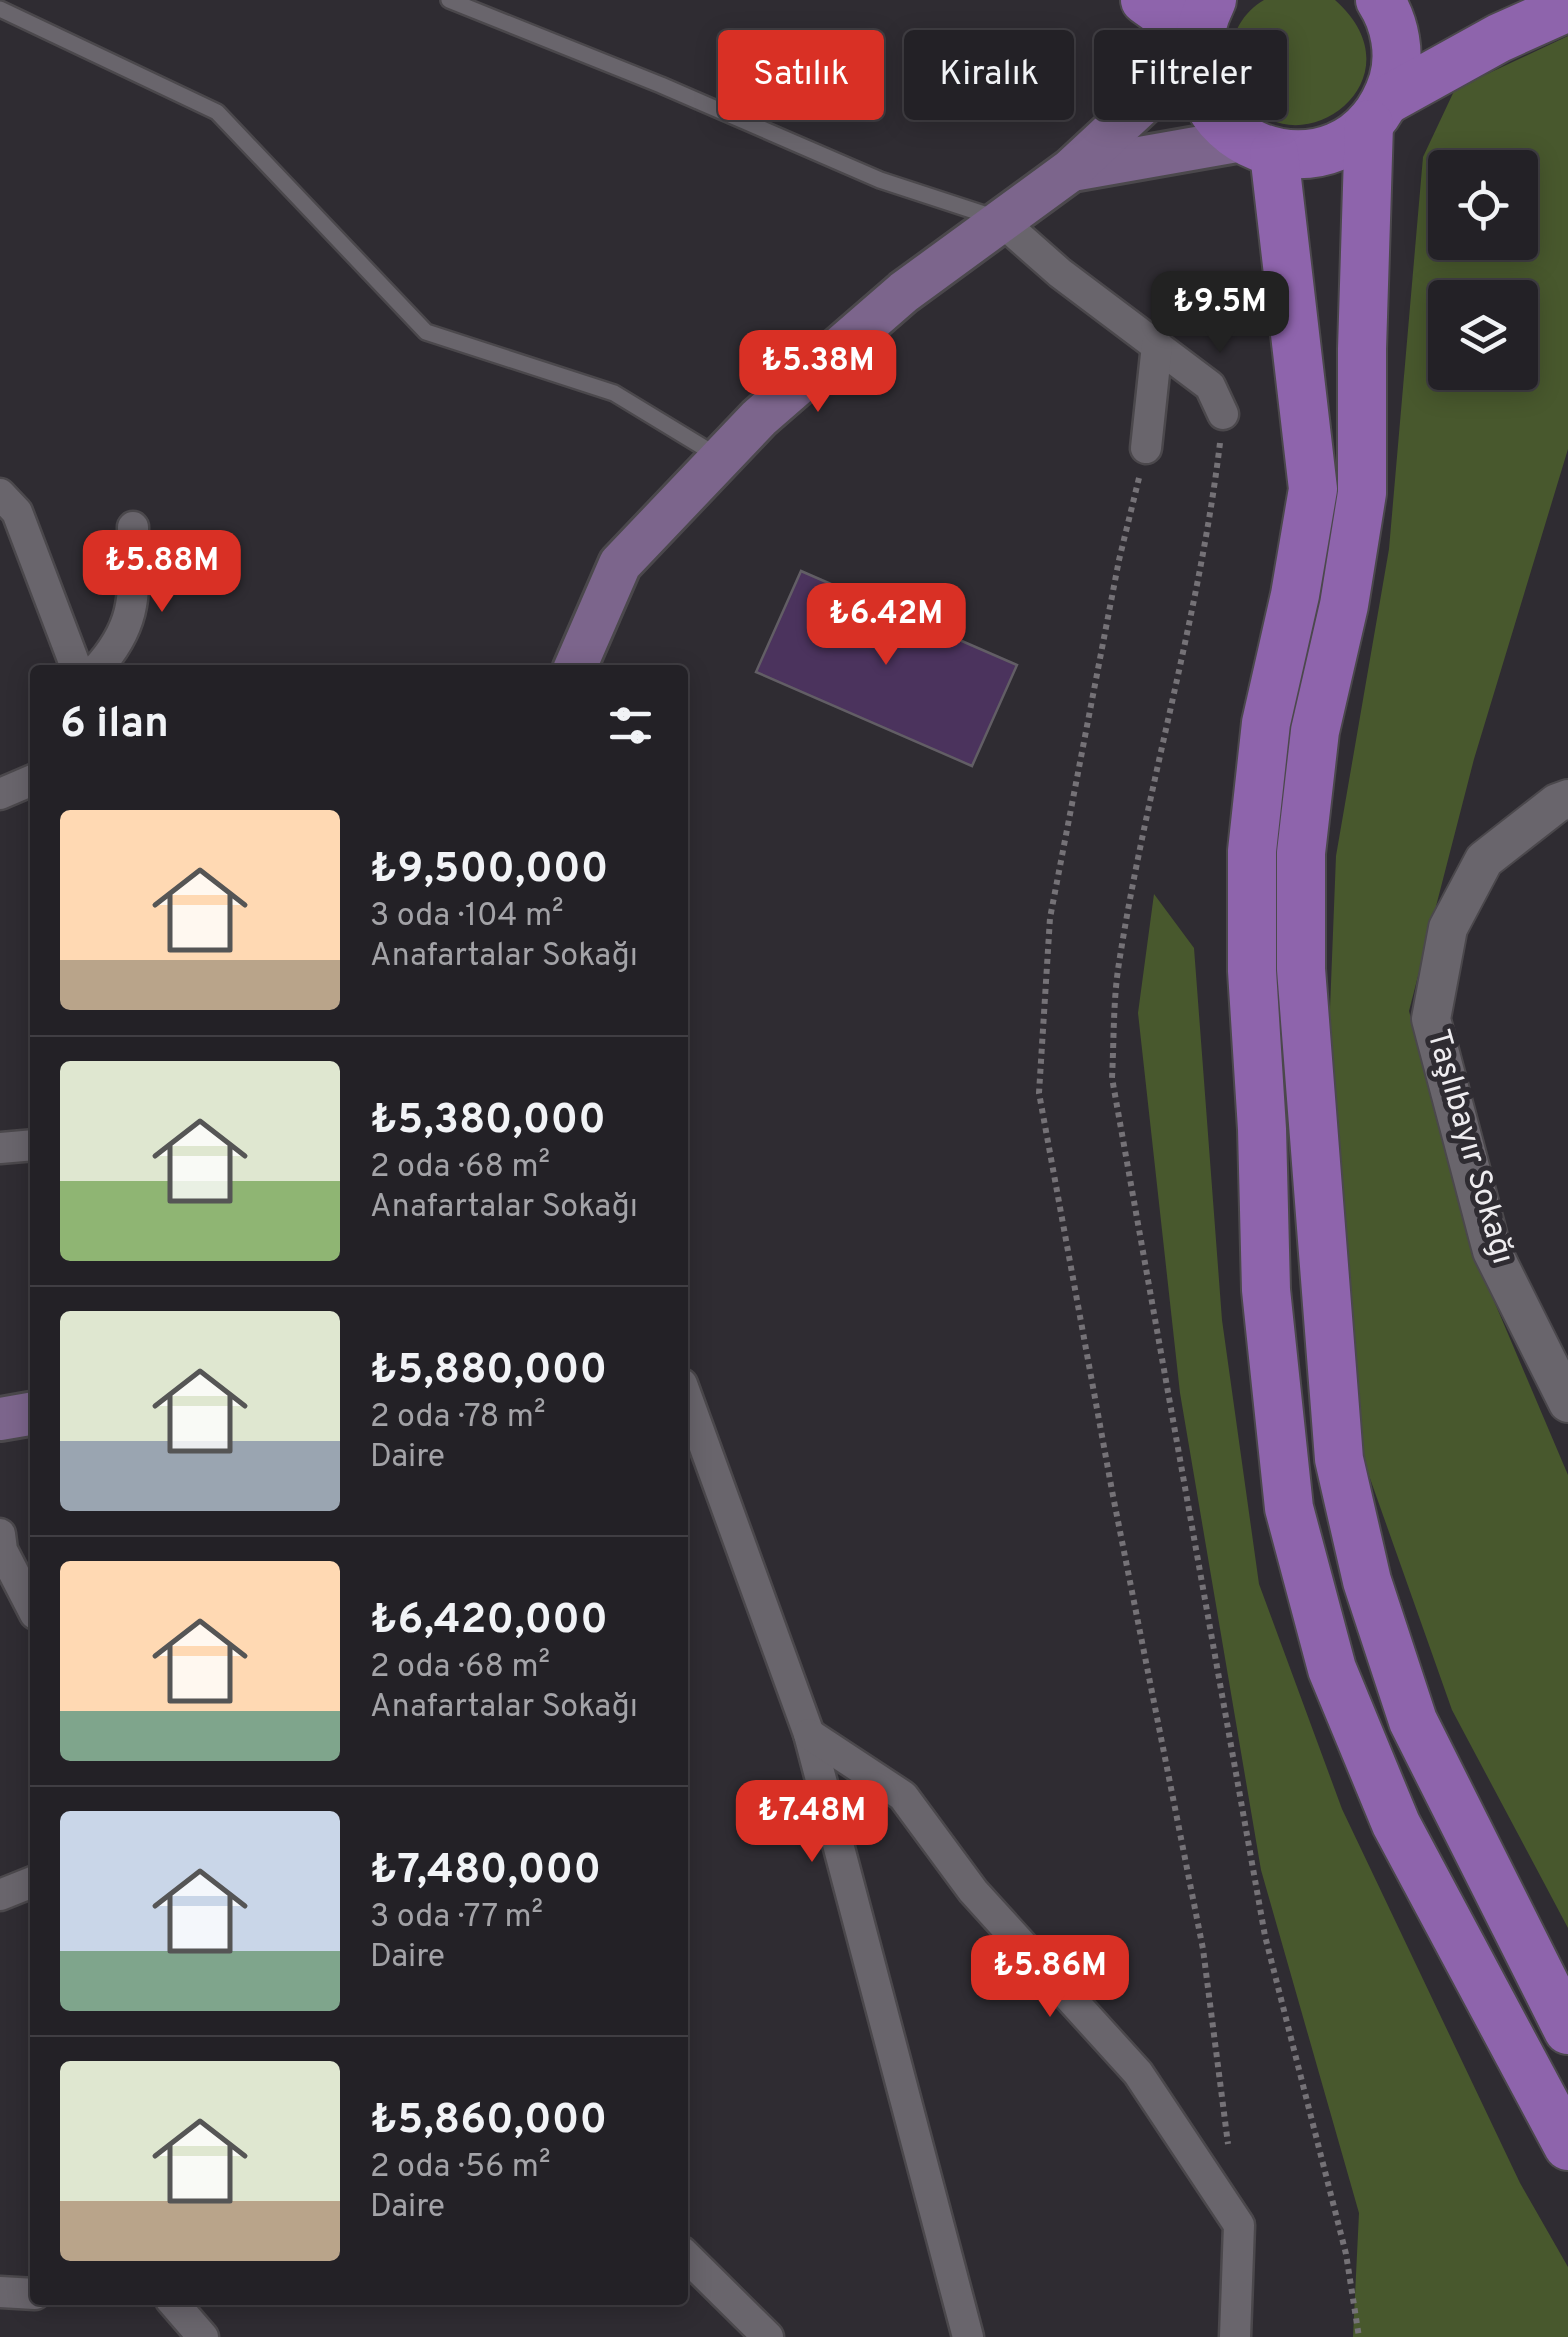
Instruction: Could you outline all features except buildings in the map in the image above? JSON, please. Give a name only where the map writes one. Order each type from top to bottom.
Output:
[{"type":"main road","points":[[1145,0],[1200,30]]},
{"type":"main road","points":[[1380,0],[1388,12],[1396,41],[1396,71],[1378,112],[1362,349],[1362,493],[1344,605],[1315,731],[1301,853],[1301,969],[1339,1460],[1367,1581],[1413,1721],[1568,2030]]},
{"type":"main road","points":[[1071,170],[1258,146],[1308,154],[1341,145],[1378,112],[1499,38],[1568,7]]},
{"type":"main road","points":[[576,665],[620,564],[760,418],[904,292],[1071,170],[1118,120]]},
{"type":"main road","points":[[1221,120],[1258,146],[1313,489],[1296,596],[1266,723],[1252,850],[1252,971],[1262,1129],[1266,1290],[1288,1508],[1332,1669],[1396,1824],[1568,2146]]},
{"type":"main road","points":[[0,1419],[30,1413]]},
{"type":"street","points":[[1000,220],[1060,273],[1210,386],[1223,414]]},
{"type":"street","points":[[1146,448],[1157,345]]},
{"type":"street","points":[[0,494],[17,512],[75,665]]},
{"type":"street","points":[[101,665],[113,652],[133,610],[133,527]]},
{"type":"street","points":[[0,794],[30,781]]},
{"type":"street","name":"Taşlıbayır Sokağı","points":[[1564,807],[1484,860],[1448,928],[1430,1019],[1492,1252],[1568,1403]]},
{"type":"street","points":[[0,1148],[30,1145]]},
{"type":"street","points":[[688,1407],[809,1734],[968,2337]]},
{"type":"street","points":[[0,1534],[2,1550],[30,1604]]},
{"type":"street","points":[[809,1734],[904,1796],[972,1891],[1138,2073],[1238,2225],[1236,2337]]},
{"type":"street","points":[[0,1895],[30,1883]]},
{"type":"street","points":[[688,2258],[768,2337]]},
{"type":"street","points":[[0,2292],[30,2294]]},
{"type":"street","points":[[176,2305],[203,2337]]},
{"type":"lane","points":[[449,0],[880,180],[1000,220]]},
{"type":"lane","points":[[0,9],[217,112],[426,332],[614,393],[721,458]]},
{"type":"path","points":[[1223,414],[1212,502],[1118,967],[1112,1078],[1265,1936],[1346,2254],[1359,2337]]},
{"type":"path","points":[[1146,448],[1119,560],[1050,918],[1039,1093],[1112,1496],[1202,1949],[1228,2146]]},
{"type":"green space","points":[[1264,0],[1335,0],[1359,30],[1366,59],[1360,85],[1344,106],[1321,120],[1295,125],[1273,120],[1287,120],[1287,30],[1236,30]]},
{"type":"green space","points":[[1568,36],[1568,449],[1474,759],[1409,1011],[1469,1242],[1568,1475],[1568,1928],[1452,1710],[1361,1453],[1326,1111],[1336,856],[1389,549],[1423,157],[1455,89]]},
{"type":"green space","points":[[1154,894],[1194,948],[1222,1320],[1259,1584],[1342,1809],[1520,2183],[1568,2267],[1568,2337],[1353,2337],[1359,2213],[1261,1870],[1180,1393],[1138,1013]]}]
